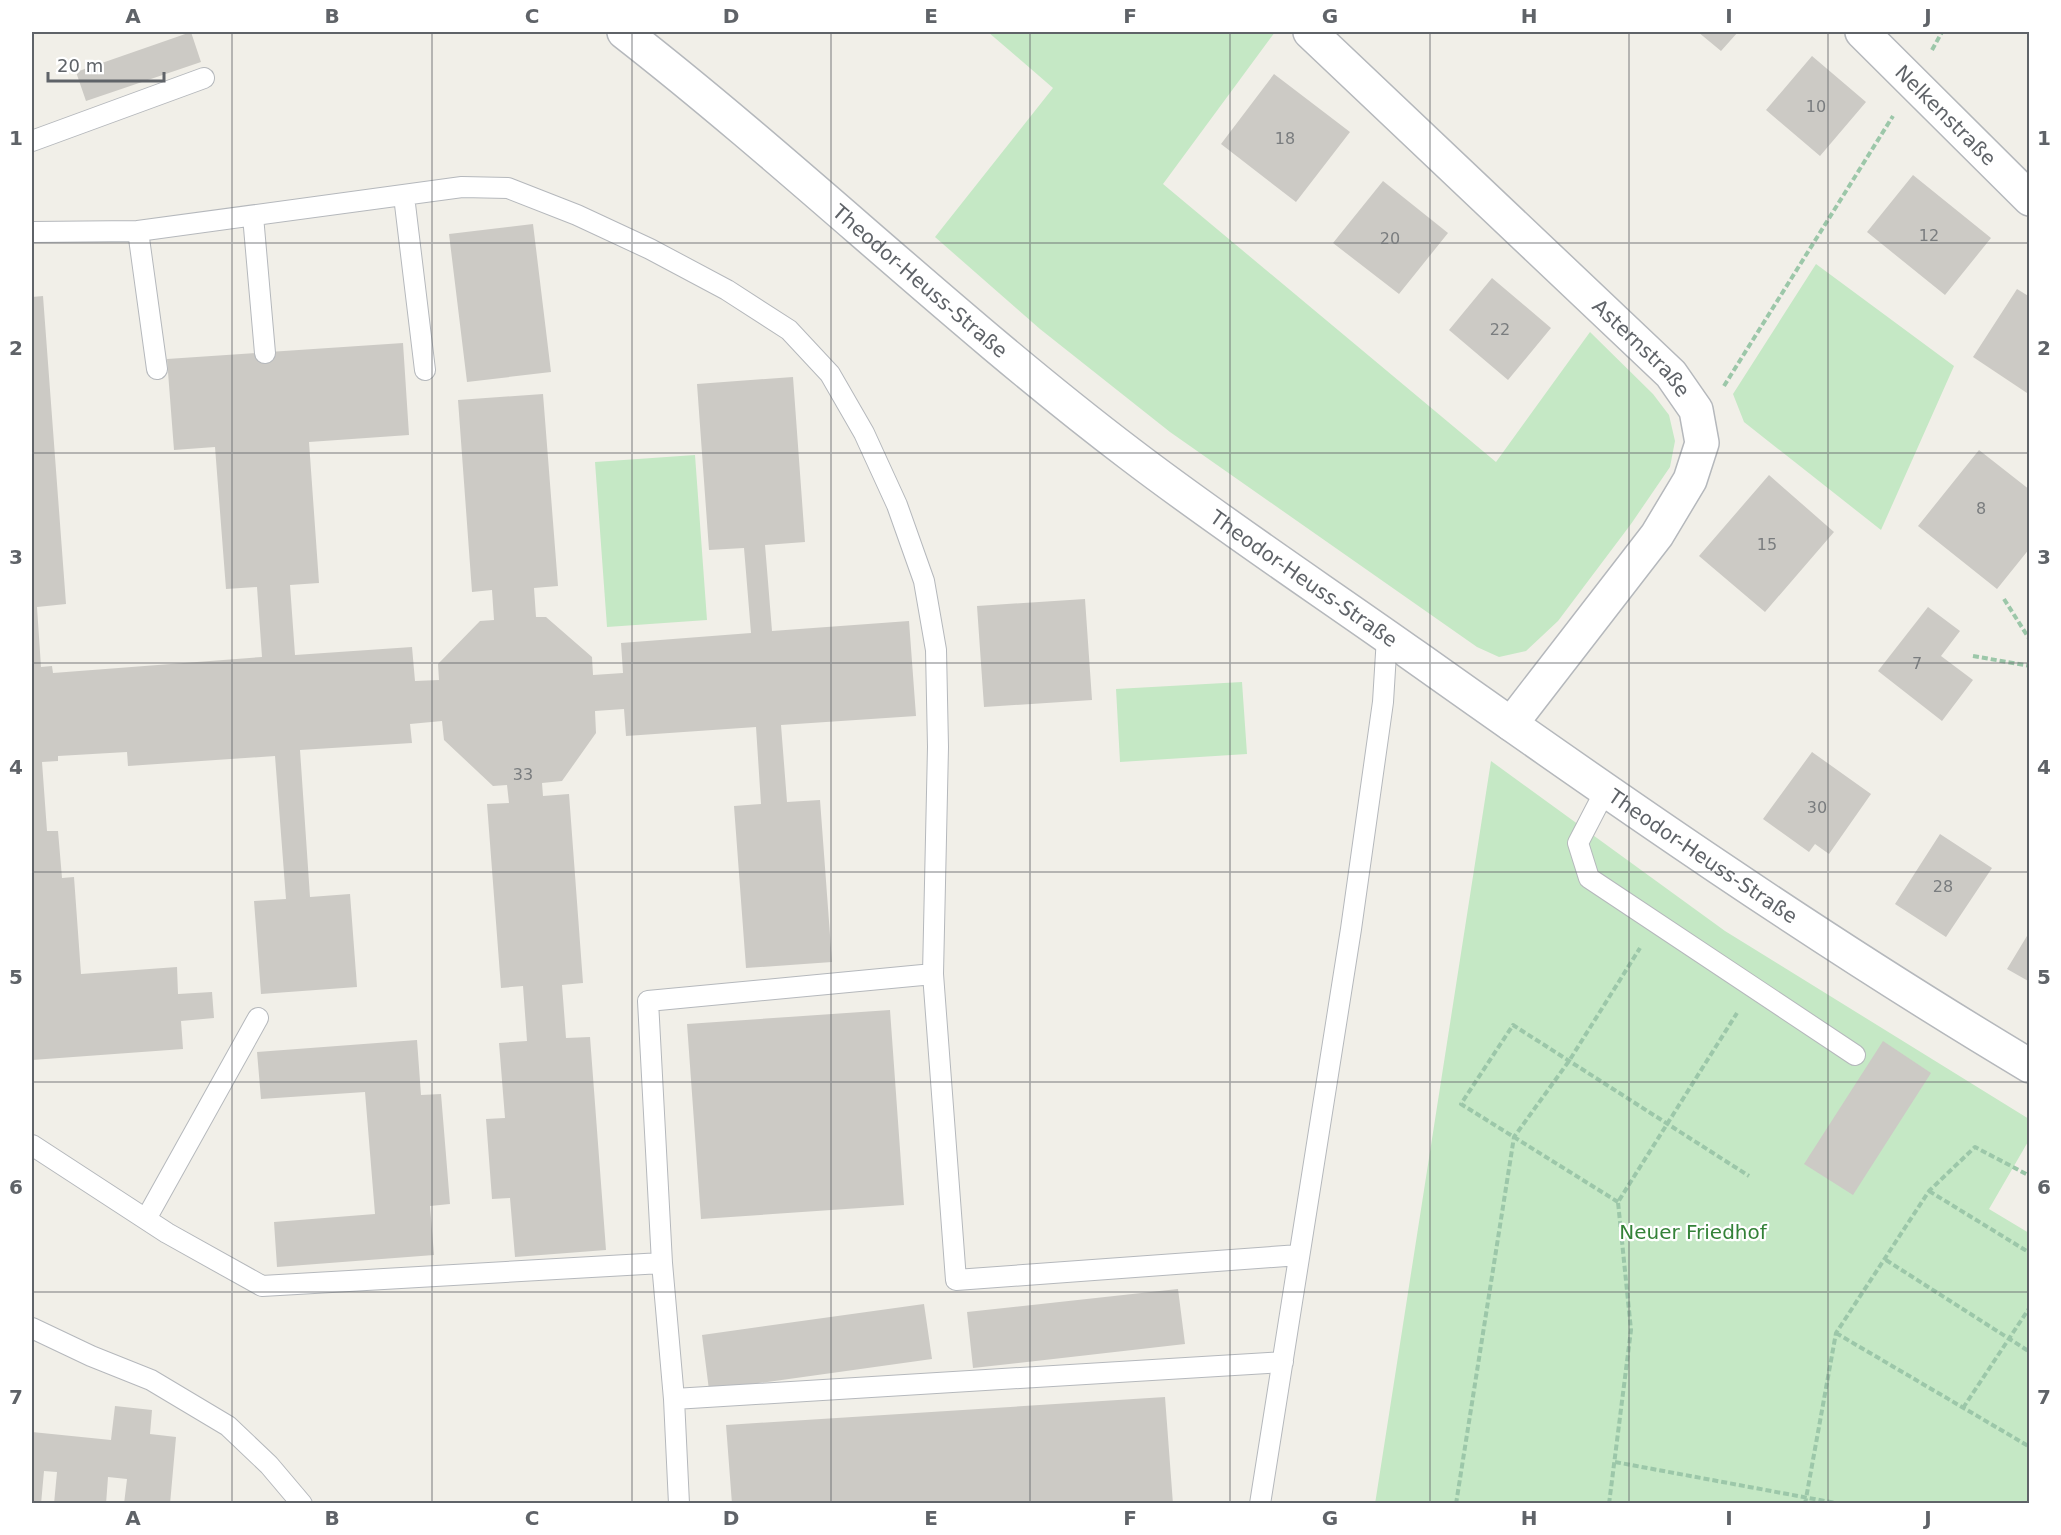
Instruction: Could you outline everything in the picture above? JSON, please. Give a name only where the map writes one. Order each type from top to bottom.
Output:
[{"type":"street","name":"Theodor-Heuss-Straße","points":[[624,32],[825,197],[974,330],[1129,453],[1282,566],[1859,961],[2030,1066]]},
{"type":"street","name":"Asternstraße","points":[[1310,32],[1671,374],[1696,410],[1702,443],[1690,480],[1657,535],[1511,724]]},
{"type":"street","name":"Nelkenstraße","points":[[1862,32],[2030,199]]},
{"type":"lane","points":[[32,141],[204,78]]},
{"type":"lane","points":[[32,232],[138,231],[462,188],[508,188],[578,215],[650,249],[727,290],[789,330],[830,374],[864,433],[883,474],[924,580],[936,650],[938,747],[933,974],[956,1280],[1299,1255]]},
{"type":"lane","points":[[404,196],[425,370]]},
{"type":"lane","points":[[253,216],[265,353]]},
{"type":"lane","points":[[138,231],[157,369]]},
{"type":"lane","points":[[1260,1503],[1380,724],[1387,637]]},
{"type":"lane","points":[[1606,789],[1578,843],[1588,878],[1855,1055]]},
{"type":"lane","points":[[679,1503],[674,1399],[662,1263],[648,1001],[933,974]]},
{"type":"lane","points":[[146,1219],[258,1018]]},
{"type":"lane","points":[[32,1145],[146,1219],[262,1286],[662,1263]]},
{"type":"lane","points":[[32,1328],[91,1356],[151,1380],[228,1426],[269,1465],[302,1503]]},
{"type":"lane","points":[[674,1399],[1283,1362]]},
{"type":"path","points":[[1696,410],[1726,384],[1913,84],[1942,32]]},
{"type":"path","points":[[2004,599],[2030,640]]},
{"type":"path","points":[[1973,656],[2030,666]]},
{"type":"path","points":[[1456,1503],[1514,1137],[1569,1061],[1656,922]]},
{"type":"path","points":[[1609,1503],[1631,1330],[1618,1202],[1753,987]]},
{"type":"path","points":[[1618,1202],[1461,1104],[1513,1025],[1749,1176]]},
{"type":"path","points":[[1805,1503],[1836,1333],[1886,1260],[1929,1191],[1975,1147],[2030,1176]]},
{"type":"path","points":[[1929,1191],[2030,1253]]},
{"type":"path","points":[[1886,1260],[2030,1352]]},
{"type":"path","points":[[1963,1408],[2030,1307]]},
{"type":"path","points":[[1836,1333],[2030,1447]]},
{"type":"path","points":[[1615,1462],[1841,1503]]},
{"type":"green space","points":[[988,32],[1275,32],[1163,184],[1496,462],[1590,332],[1653,394],[1669,415],[1675,441],[1670,467],[1631,524],[1558,621],[1526,651],[1499,657],[1477,647],[1170,432],[1040,329],[935,237],[1053,88]]},
{"type":"green space","points":[[1816,264],[1954,366],[1881,530],[1744,422],[1733,394]]},
{"type":"green space","points":[[695,455],[707,620],[607,627],[595,462]]},
{"type":"green space","points":[[1242,682],[1247,754],[1120,762],[1116,689]]},
{"type":"green space","name":"Neuer Friedhof","points":[[1491,761],[1725,931],[2029,1119],[2029,1140],[1989,1209],[2029,1233],[2029,1503],[1375,1504]]},
{"type":"building","points":[[191,32],[201,62],[86,101],[76,72]]},
{"type":"building","points":[[1698,32],[1738,32],[1721,51]]},
{"type":"building","points":[[1812,56],[1866,102],[1820,156],[1766,110]]},
{"type":"building","points":[[1274,74],[1350,132],[1296,202],[1221,144]]},
{"type":"building","points":[[1913,175],[1991,238],[1945,295],[1867,232]]},
{"type":"building","points":[[1383,181],[1448,233],[1399,294],[1333,243]]},
{"type":"building","points":[[533,224],[551,372],[467,382],[449,234]]},
{"type":"building","points":[[1492,278],[1551,328],[1508,380],[1449,330]]},
{"type":"building","points":[[2017,289],[2030,297],[2030,395],[1973,357]]},
{"type":"building","points":[[43,296],[66,604],[37,607],[41,667],[52,666],[53,673],[262,657],[257,587],[226,589],[215,447],[174,450],[167,359],[403,343],[409,435],[309,442],[319,583],[290,585],[295,655],[412,647],[415,681],[439,680],[438,664],[480,621],[494,620],[492,590],[472,592],[458,400],[543,394],[558,586],[534,588],[536,617],[546,617],[592,657],[593,675],[623,673],[621,643],[751,633],[744,548],[709,550],[697,384],[793,377],[805,542],[765,545],[772,631],[909,621],[916,716],[781,725],[787,802],[820,800],[832,962],[746,968],[734,806],[761,804],[756,727],[626,736],[624,709],[595,711],[596,733],[562,781],[542,783],[543,796],[569,794],[583,983],[562,985],[566,1038],[590,1037],[606,1250],[515,1257],[510,1198],[492,1199],[486,1119],[505,1118],[499,1043],[527,1041],[523,986],[501,988],[487,804],[509,803],[507,785],[493,786],[444,740],[442,721],[410,724],[412,743],[300,750],[310,897],[350,894],[357,987],[261,994],[254,901],[286,899],[275,756],[128,766],[127,752],[58,756],[58,761],[42,762],[47,831],[58,831],[62,878],[74,877],[81,974],[177,967],[178,994],[212,992],[214,1018],[181,1021],[183,1049],[32,1060],[32,297]]},
{"type":"building","points":[[1979,450],[2030,490],[2030,548],[1997,589],[1918,526]]},
{"type":"building","points":[[1769,475],[1834,532],[1765,612],[1699,556]]},
{"type":"building","points":[[1085,599],[1092,700],[984,707],[977,606]]},
{"type":"building","points":[[1928,607],[1960,631],[1941,656],[1973,680],[1942,721],[1878,671]]},
{"type":"building","points":[[1812,752],[1871,794],[1829,854],[1815,844],[1809,852],[1763,819]]},
{"type":"building","points":[[1940,834],[1992,868],[1946,937],[1895,904]]},
{"type":"building","points":[[2030,931],[2030,982],[2007,969]]},
{"type":"building","points":[[890,1010],[904,1205],[701,1219],[687,1024]]},
{"type":"building","points":[[417,1040],[421,1095],[441,1094],[450,1204],[430,1206],[434,1255],[277,1267],[274,1222],[375,1214],[365,1092],[261,1099],[257,1052]]},
{"type":"building","points":[[1883,1041],[1931,1073],[1853,1195],[1804,1164]]},
{"type":"building","points":[[1178,1289],[1185,1344],[973,1368],[967,1312]]},
{"type":"building","points":[[924,1304],[932,1359],[709,1390],[702,1335]]},
{"type":"building","points":[[1165,1397],[1173,1504],[732,1504],[726,1425]]},
{"type":"building","points":[[115,1406],[152,1410],[150,1434],[176,1437],[170,1504],[124,1504],[127,1479],[108,1477],[106,1504],[54,1504],[57,1472],[44,1471],[41,1504],[32,1504],[32,1432],[111,1440]]}]
